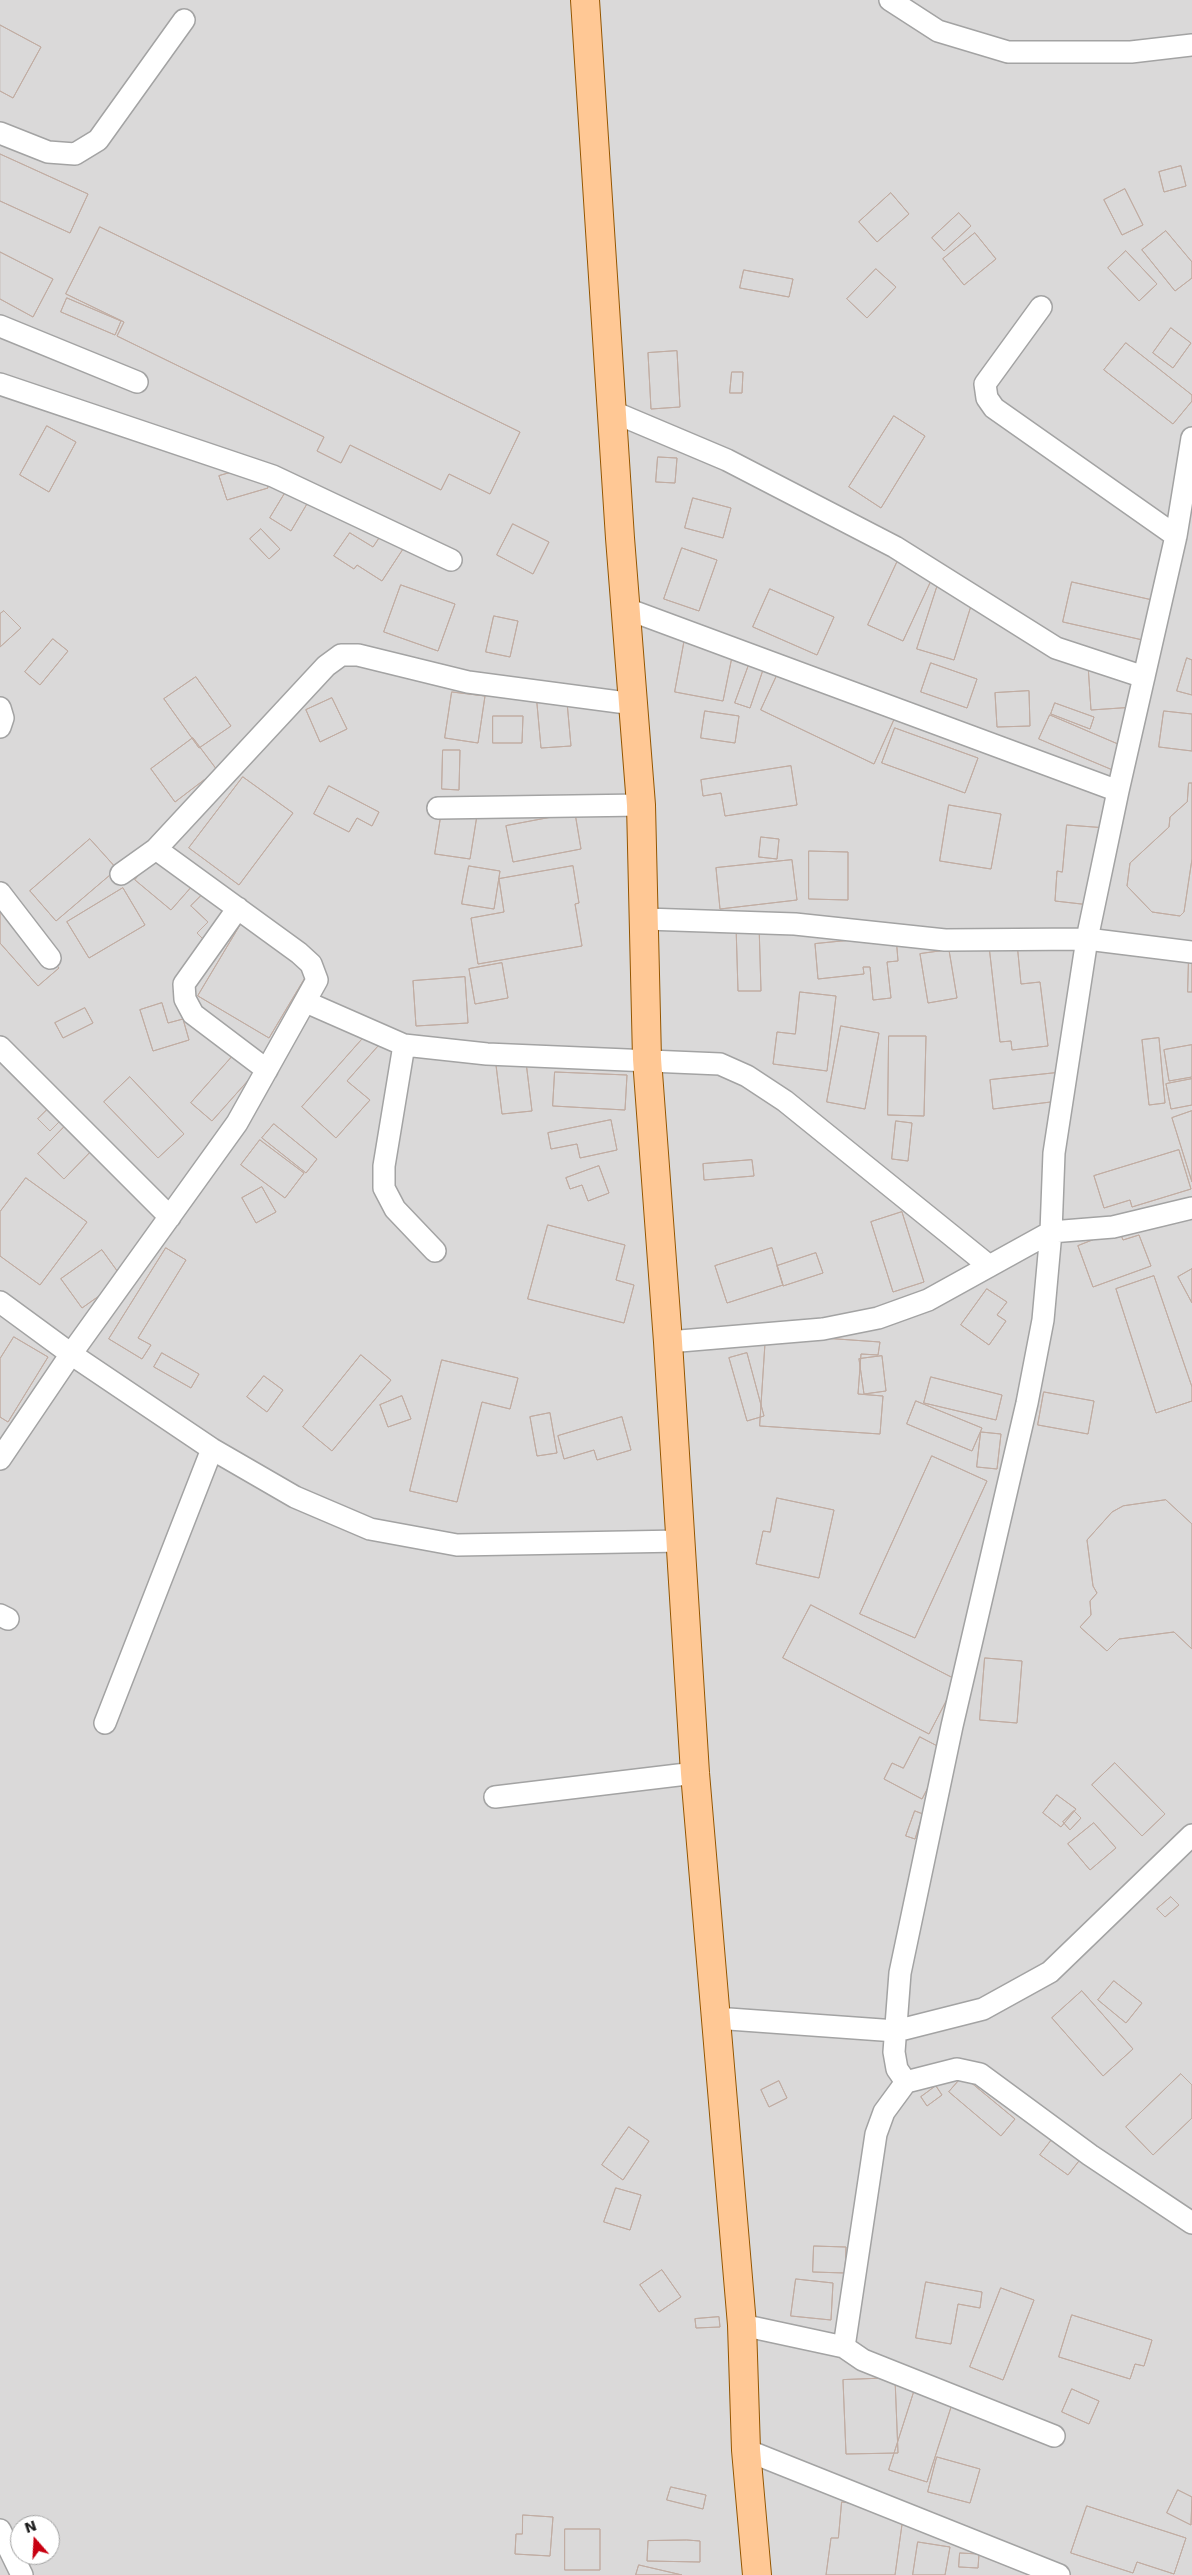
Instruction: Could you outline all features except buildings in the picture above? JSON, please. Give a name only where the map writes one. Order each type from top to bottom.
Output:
[{"type":"main road","points":[[585,0],[611,411],[641,806],[648,1060],[695,1773],[742,2325],[746,2450],[757,2575]]},
{"type":"street","points":[[890,0],[938,30],[1008,52],[1131,52],[1192,45]]},
{"type":"street","points":[[0,133],[48,152],[75,154],[98,140],[184,20]]},
{"type":"street","points":[[1042,307],[985,384],[987,398],[994,408],[1176,536]]},
{"type":"street","points":[[0,326],[137,382]]},
{"type":"street","points":[[0,384],[273,476],[451,560]]},
{"type":"street","points":[[611,411],[727,460],[895,547],[1056,648],[1144,677]]},
{"type":"street","points":[[906,2082],[897,2069],[894,2052],[900,1973],[952,1726],[1027,1403],[1043,1320],[1051,1232],[1054,1153],[1086,940],[1176,536],[1190,462],[1192,438]]},
{"type":"street","points":[[627,609],[1118,791]]},
{"type":"street","points":[[121,874],[156,849],[326,666],[341,655],[358,655],[468,682],[634,704]]},
{"type":"street","points":[[0,708],[4,718],[0,727]]},
{"type":"street","points":[[438,808],[641,806]]},
{"type":"street","points":[[0,1459],[70,1354],[237,1123],[317,980],[312,964],[156,849]]},
{"type":"street","points":[[0,892],[50,958]]},
{"type":"street","points":[[238,908],[184,984],[185,999],[193,1014],[267,1070]]},
{"type":"street","points":[[644,919],[795,924],[945,940],[1086,940],[1192,952]]},
{"type":"street","points":[[306,1002],[404,1045],[487,1054],[720,1064],[747,1076],[785,1101],[988,1265]]},
{"type":"street","points":[[404,1045],[384,1166],[384,1188],[395,1209],[435,1251]]},
{"type":"street","points":[[0,1047],[170,1217]]},
{"type":"street","points":[[668,1342],[823,1329],[878,1318],[928,1300],[988,1265],[1051,1232],[1113,1227],[1192,1208]]},
{"type":"street","points":[[0,1302],[70,1354],[212,1449],[295,1497],[370,1529],[457,1545],[681,1541]]},
{"type":"street","points":[[105,1723],[212,1449]]},
{"type":"street","points":[[495,1797],[695,1773]]},
{"type":"street","points":[[716,2018],[896,2031],[983,2009],[1050,1972],[1192,1836]]},
{"type":"street","points":[[844,2347],[876,2134],[884,2112],[906,2082],[957,2069],[980,2074],[1090,2155],[1192,2223]]},
{"type":"street","points":[[742,2325],[844,2347],[863,2360],[1054,2436]]},
{"type":"street","points":[[746,2450],[1052,2574]]},
{"type":"street","points":[[0,2530],[22,2575]]},
{"type":"shaded area","points":[[0,0],[1192,0],[1192,2575],[0,2575]]}]
